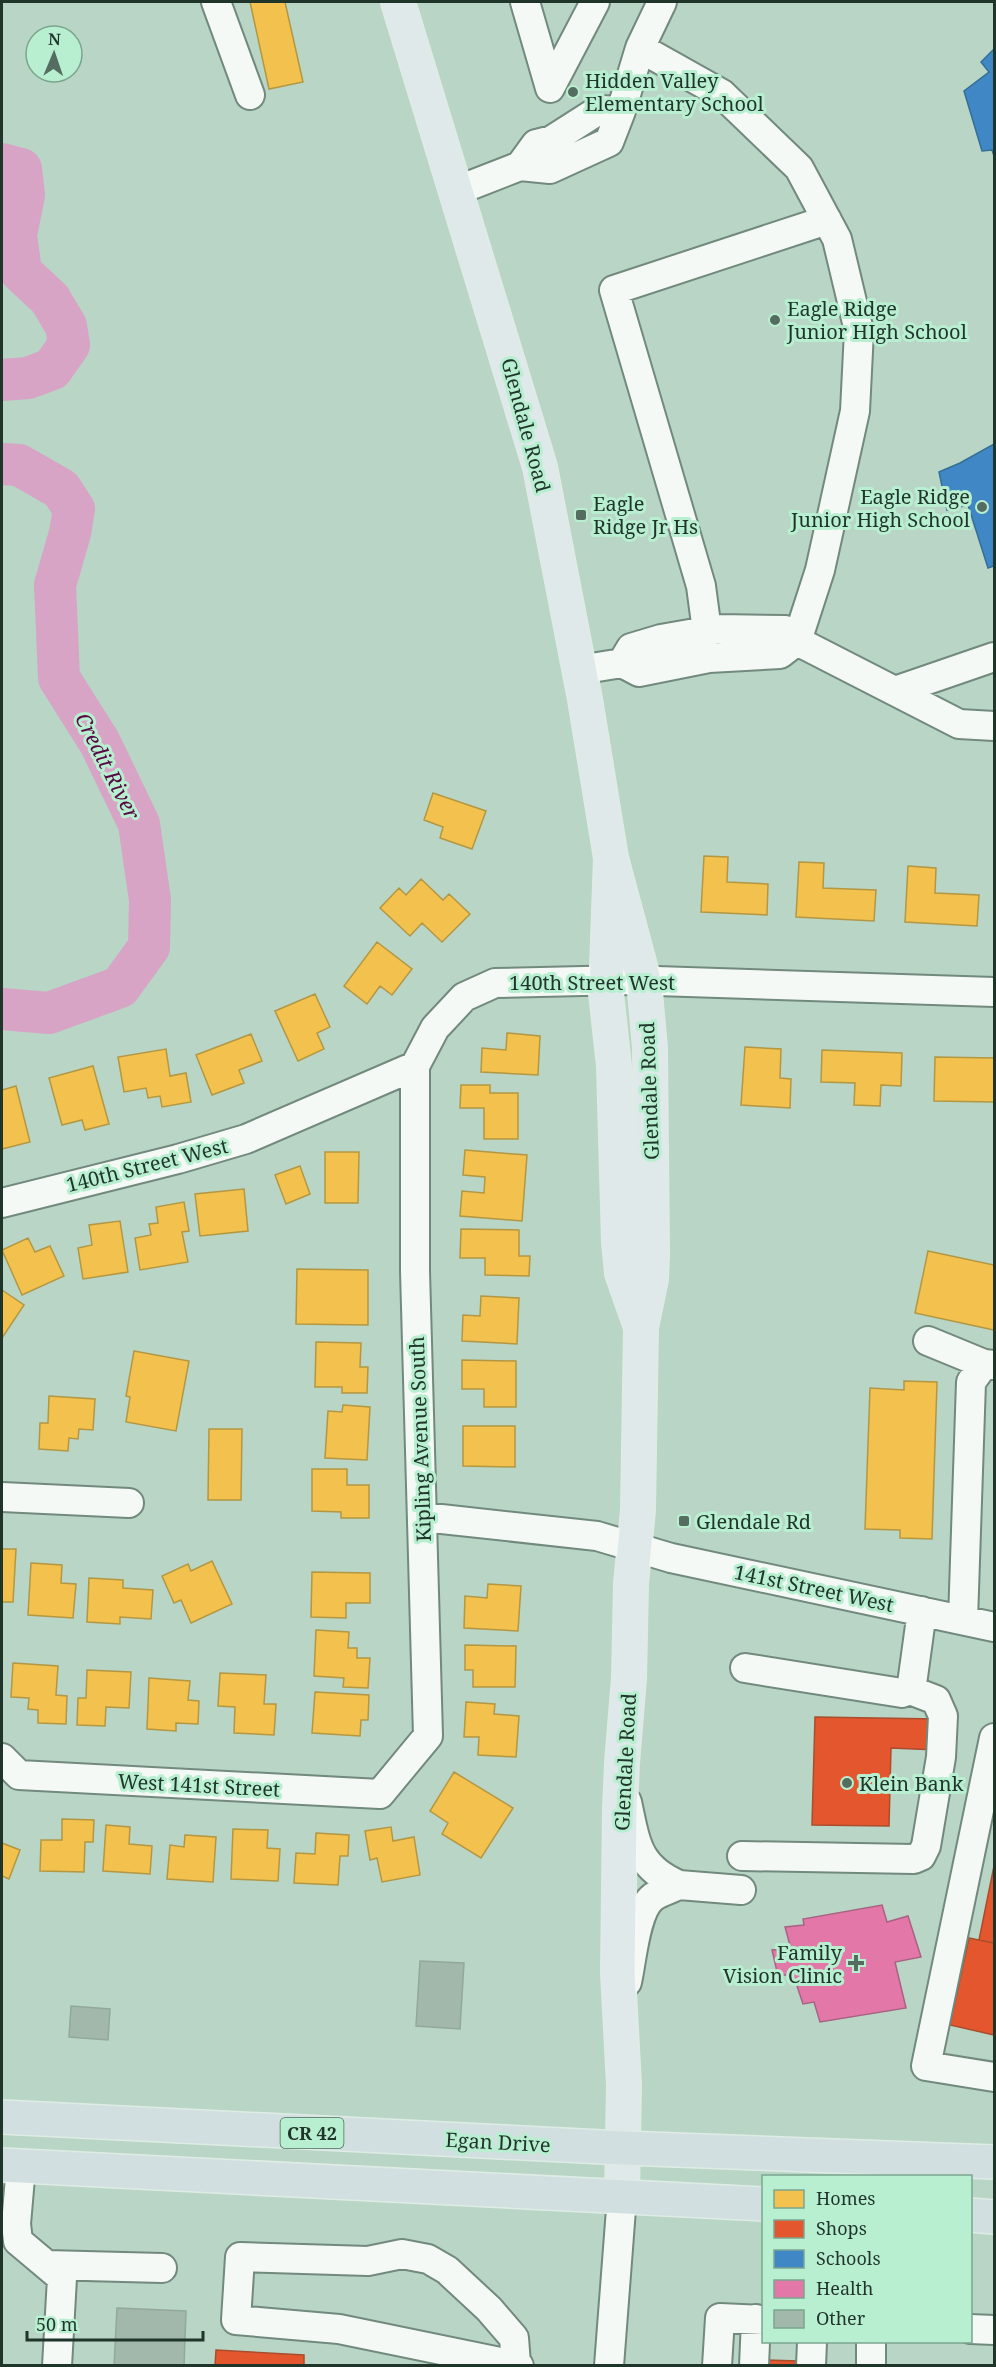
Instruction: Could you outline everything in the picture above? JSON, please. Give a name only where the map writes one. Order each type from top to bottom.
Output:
[{"type":"highway","name":"Egan Drive","points":[[2,2117],[623,2148],[994,2163]]},
{"type":"highway","points":[[11,2165],[762,2204]]},
{"type":"main road","name":"Glendale Road","points":[[398,2],[540,467],[579,670],[611,858],[644,981],[649,1040],[652,1255],[651,1279],[641,1327],[641,1409],[635,1546],[631,1584],[630,1678],[622,1763],[619,2026],[624,2085],[622,2196]]},
{"type":"main road","name":"Glendale Road","points":[[611,858],[606,993],[614,1066],[619,1242],[622,1273],[641,1327]]},
{"type":"street","points":[[216,2],[250,95]]},
{"type":"street","points":[[525,2],[564,133]]},
{"type":"street","points":[[550,88],[595,2]]},
{"type":"street","points":[[456,191],[520,166],[550,169],[609,142],[640,48],[662,2]]},
{"type":"street","points":[[579,670],[622,663],[639,672],[709,658],[780,654],[797,641],[819,570],[855,411],[859,331],[837,239],[799,168],[722,94],[640,48]]},
{"type":"street","points":[[520,166],[536,144],[552,140],[599,110],[621,111]]},
{"type":"street","points":[[707,631],[701,586],[614,290],[827,220]]},
{"type":"street","points":[[622,663],[631,648],[661,639],[717,629],[786,630],[797,641],[959,724],[994,726]]},
{"type":"street","points":[[895,691],[994,657]]},
{"type":"street","name":"140th Street West","points":[[2,1203],[178,1159],[246,1139],[415,1066],[435,1028],[465,997],[495,982],[606,980],[994,992]]},
{"type":"street","name":"Kipling Avenue South","points":[[380,1794],[428,1736],[415,1271],[415,1066]]},
{"type":"street","points":[[928,1341],[989,1365],[971,1382],[963,1620]]},
{"type":"street","points":[[2,1497],[129,1503]]},
{"type":"street","points":[[423,1517],[597,1536],[635,1546]]},
{"type":"street","name":"141st Street West","points":[[635,1546],[671,1557],[994,1627]]},
{"type":"street","points":[[910,1690],[922,1611]]},
{"type":"street","points":[[742,1856],[914,1859],[921,1856],[926,1846],[941,1757],[943,1716],[936,1700],[910,1690],[902,1693],[745,1668]]},
{"type":"street","points":[[994,1738],[926,2066],[994,2077]]},
{"type":"street","points":[[622,1763],[623,1784],[632,1822],[643,1856],[654,1872],[679,1885],[741,1890]]},
{"type":"street","name":"West 141st Street","points":[[10,1766],[380,1794]]},
{"type":"street","points":[[619,2026],[639,1923],[645,1908],[653,1897],[679,1885]]},
{"type":"street","points":[[11,2165],[16,2224],[10,2238],[18,2241],[62,2278],[57,2366]]},
{"type":"street","points":[[609,2366],[622,2196]]},
{"type":"street","points":[[402,2254],[428,2259],[456,2278],[489,2308],[514,2337],[518,2365],[339,2330],[236,2320],[240,2257],[368,2261],[402,2254]]},
{"type":"street","points":[[47,2265],[162,2268]]},
{"type":"street","points":[[717,2366],[720,2318],[760,2320],[754,2366]]},
{"type":"street","points":[[972,2329],[994,2330]]},
{"type":"street","points":[[811,2366],[812,2343]]},
{"type":"street","points":[[871,2366],[872,2343]]},
{"type":"building: Homes","points":[[250,2],[285,2],[303,82],[269,89]]},
{"type":"building: Homes","points":[[433,793],[486,811],[472,849],[440,838],[443,827],[424,820]]},
{"type":"building: Homes","points":[[704,856],[728,857],[727,882],[768,884],[767,915],[701,912]]},
{"type":"building: Homes","points":[[799,862],[824,863],[823,888],[876,890],[874,921],[796,917]]},
{"type":"building: Homes","points":[[908,866],[936,868],[935,893],[979,895],[977,926],[905,922]]},
{"type":"building: Homes","points":[[421,879],[443,900],[449,894],[470,914],[442,942],[422,923],[410,936],[380,908],[399,888],[406,895]]},
{"type":"building: Homes","points":[[377,942],[412,969],[392,995],[380,986],[367,1004],[344,986]]},
{"type":"building: Homes","points":[[315,994],[330,1027],[317,1033],[324,1049],[298,1061],[275,1011]]},
{"type":"building: Homes","points":[[507,1033],[540,1036],[538,1075],[481,1072],[482,1048],[506,1050]]},
{"type":"building: Homes","points":[[251,1034],[262,1061],[239,1070],[244,1083],[212,1095],[196,1055]]},
{"type":"building: Homes","points":[[745,1047],[781,1049],[780,1078],[791,1079],[790,1108],[741,1105]]},
{"type":"building: Homes","points":[[166,1049],[170,1076],[186,1073],[191,1102],[162,1107],[160,1096],[148,1098],[146,1088],[124,1092],[118,1057]]},
{"type":"building: Homes","points":[[822,1050],[902,1053],[901,1086],[881,1085],[880,1106],[854,1105],[855,1083],[821,1082]]},
{"type":"building: Homes","points":[[935,1057],[994,1058],[994,1102],[934,1101]]},
{"type":"building: Homes","points":[[93,1066],[109,1124],[85,1130],[82,1120],[62,1125],[49,1078]]},
{"type":"building: Homes","points":[[461,1085],[490,1085],[490,1093],[518,1093],[518,1139],[484,1139],[484,1108],[460,1108]]},
{"type":"building: Homes","points":[[16,1086],[30,1142],[2,1149],[2,1090]]},
{"type":"building: Homes","points":[[465,1150],[527,1155],[522,1221],[460,1216],[462,1191],[484,1193],[485,1177],[463,1175]]},
{"type":"building: Homes","points":[[325,1152],[359,1152],[358,1203],[325,1203]]},
{"type":"building: Homes","points":[[300,1166],[310,1194],[286,1204],[275,1175]]},
{"type":"building: Homes","points":[[244,1189],[248,1231],[200,1236],[195,1194]]},
{"type":"building: Homes","points":[[184,1202],[189,1231],[182,1232],[188,1262],[140,1270],[135,1238],[151,1235],[149,1224],[158,1223],[156,1207]]},
{"type":"building: Homes","points":[[120,1221],[128,1272],[83,1279],[78,1248],[92,1245],[89,1225]]},
{"type":"building: Homes","points":[[461,1229],[519,1230],[519,1256],[530,1256],[529,1276],[485,1275],[485,1258],[460,1258]]},
{"type":"building: Homes","points":[[28,1238],[35,1252],[50,1246],[64,1276],[22,1295],[2,1250]]},
{"type":"building: Homes","points":[[928,1251],[994,1265],[994,1330],[915,1313]]},
{"type":"building: Homes","points":[[297,1269],[368,1270],[368,1325],[296,1324]]},
{"type":"building: Homes","points":[[2,1290],[24,1305],[2,1338]]},
{"type":"building: Homes","points":[[481,1296],[519,1298],[517,1344],[462,1341],[463,1315],[480,1316]]},
{"type":"building: Homes","points":[[316,1342],[361,1343],[360,1367],[368,1367],[367,1393],[342,1393],[342,1387],[315,1387]]},
{"type":"building: Homes","points":[[134,1351],[189,1361],[176,1431],[126,1422],[130,1397],[126,1396]]},
{"type":"building: Homes","points":[[462,1360],[516,1361],[516,1407],[484,1407],[484,1389],[462,1389]]},
{"type":"building: Homes","points":[[904,1381],[937,1382],[932,1539],[900,1538],[900,1530],[865,1529],[870,1388],[904,1390]]},
{"type":"building: Homes","points":[[49,1396],[95,1399],[93,1430],[79,1429],[78,1439],[69,1438],[68,1451],[39,1449],[40,1423],[48,1423]]},
{"type":"building: Homes","points":[[343,1405],[370,1407],[367,1460],[325,1458],[328,1411],[342,1412]]},
{"type":"building: Homes","points":[[463,1426],[515,1426],[515,1467],[463,1466]]},
{"type":"building: Homes","points":[[209,1429],[242,1429],[241,1500],[208,1500]]},
{"type":"building: Homes","points":[[312,1469],[347,1469],[347,1485],[369,1485],[369,1518],[341,1518],[341,1512],[312,1511]]},
{"type":"building: Homes","points":[[2,1549],[16,1549],[13,1602],[2,1602]]},
{"type":"building: Homes","points":[[212,1561],[232,1604],[191,1623],[181,1600],[174,1603],[162,1576],[188,1564],[191,1571]]},
{"type":"building: Homes","points":[[31,1563],[62,1565],[61,1583],[76,1584],[73,1618],[28,1615]]},
{"type":"building: Homes","points":[[312,1572],[370,1573],[370,1603],[346,1603],[346,1618],[311,1617]]},
{"type":"building: Homes","points":[[89,1578],[123,1580],[123,1588],[153,1590],[151,1619],[120,1617],[120,1624],[87,1622]]},
{"type":"building: Homes","points":[[488,1584],[521,1586],[518,1631],[464,1628],[465,1596],[487,1598]]},
{"type":"building: Homes","points":[[316,1630],[349,1632],[348,1648],[357,1648],[357,1658],[370,1658],[368,1688],[343,1687],[344,1678],[314,1676]]},
{"type":"building: Homes","points":[[465,1645],[516,1646],[515,1687],[473,1687],[473,1670],[465,1670]]},
{"type":"building: Homes","points":[[13,1663],[58,1666],[56,1695],[67,1696],[66,1724],[38,1723],[38,1710],[28,1709],[29,1698],[11,1697]]},
{"type":"building: Homes","points":[[87,1670],[131,1672],[129,1708],[106,1707],[105,1726],[77,1725],[78,1698],[86,1698]]},
{"type":"building: Homes","points":[[220,1673],[266,1675],[264,1704],[276,1704],[274,1735],[234,1733],[235,1707],[218,1706]]},
{"type":"building: Homes","points":[[149,1678],[190,1681],[188,1700],[199,1701],[198,1724],[176,1723],[176,1731],[147,1729]]},
{"type":"building: Homes","points":[[315,1692],[369,1695],[368,1720],[361,1720],[360,1736],[312,1733]]},
{"type":"building: Homes","points":[[466,1702],[495,1704],[494,1714],[519,1716],[516,1757],[478,1755],[479,1737],[464,1737]]},
{"type":"building: Homes","points":[[454,1772],[513,1808],[481,1858],[442,1834],[448,1823],[430,1811]]},
{"type":"building: Homes","points":[[62,1819],[94,1820],[93,1842],[85,1842],[84,1872],[40,1871],[41,1840],[62,1840]]},
{"type":"building: Homes","points":[[106,1825],[130,1827],[129,1844],[152,1846],[150,1874],[103,1871]]},
{"type":"building: Homes","points":[[391,1827],[393,1841],[414,1837],[420,1875],[382,1882],[377,1858],[370,1860],[365,1831]]},
{"type":"building: Homes","points":[[233,1829],[268,1830],[267,1848],[280,1849],[278,1881],[231,1879]]},
{"type":"building: Homes","points":[[316,1833],[349,1835],[348,1856],[340,1856],[338,1885],[294,1883],[296,1853],[315,1854]]},
{"type":"building: Homes","points":[[185,1835],[216,1837],[213,1882],[167,1879],[170,1845],[184,1847]]},
{"type":"building: Homes","points":[[2,1843],[20,1850],[9,1879],[2,1876]]},
{"type":"building: Shops","points":[[815,1717],[937,1719],[937,1750],[891,1748],[889,1826],[812,1825]]},
{"type":"building: Shops","points":[[994,1866],[994,1943],[979,1940]]},
{"type":"building: Shops","points":[[969,1938],[994,1943],[994,2035],[950,2025]]},
{"type":"building: Shops","points":[[216,2350],[304,2355],[304,2366],[215,2366]]},
{"type":"building: Shops","points":[[766,2360],[798,2361],[798,2366],[765,2366]]},
{"type":"building: Schools","points":[[994,49],[994,156],[992,150],[982,151],[964,91],[989,72],[981,62]]},
{"type":"building: Schools","name":"Eagle Ridge Junior High School","points":[[994,444],[994,566],[988,568],[968,505],[947,510],[939,472]]},
{"type":"building: Health","points":[[882,1905],[887,1922],[908,1916],[921,1957],[895,1962],[906,2008],[820,2022],[814,2002],[803,2004],[793,1974],[778,1976],[772,1950],[791,1949],[785,1927],[804,1925],[803,1919]]},
{"type":"building: Other","points":[[420,1961],[464,1963],[460,2029],[416,2026]]},
{"type":"building: Other","points":[[71,2006],[110,2009],[108,2040],[69,2037]]},
{"type":"building: Other","points":[[117,2308],[186,2311],[184,2366],[114,2366]]},
{"type":"waterway","name":"Credit River","points":[[2,164],[21,169],[24,195],[16,235],[21,272],[50,299],[66,326],[69,345],[52,369],[28,378],[2,380]]},
{"type":"waterway","name":"Credit River","points":[[2,464],[19,465],[61,489],[74,509],[70,533],[55,585],[59,678],[100,743],[139,824],[150,900],[149,947],[120,987],[49,1013],[2,1009]]},
{"type":"place","name":"Hidden Valley Elementary School","points":[[573,92]]},
{"type":"place","name":"Eagle Ridge Junior HIgh School","points":[[775,320]]},
{"type":"place","name":"Eagle Ridge Junior High School","points":[[982,507]]},
{"type":"place","name":"Eagle Ridge Jr Hs","points":[[581,515]]},
{"type":"place","name":"Glendale Rd","points":[[684,1521]]},
{"type":"place","name":"Klein Bank","points":[[847,1783]]},
{"type":"place","name":"Family Vision Clinic","points":[[856,1963]]}]
